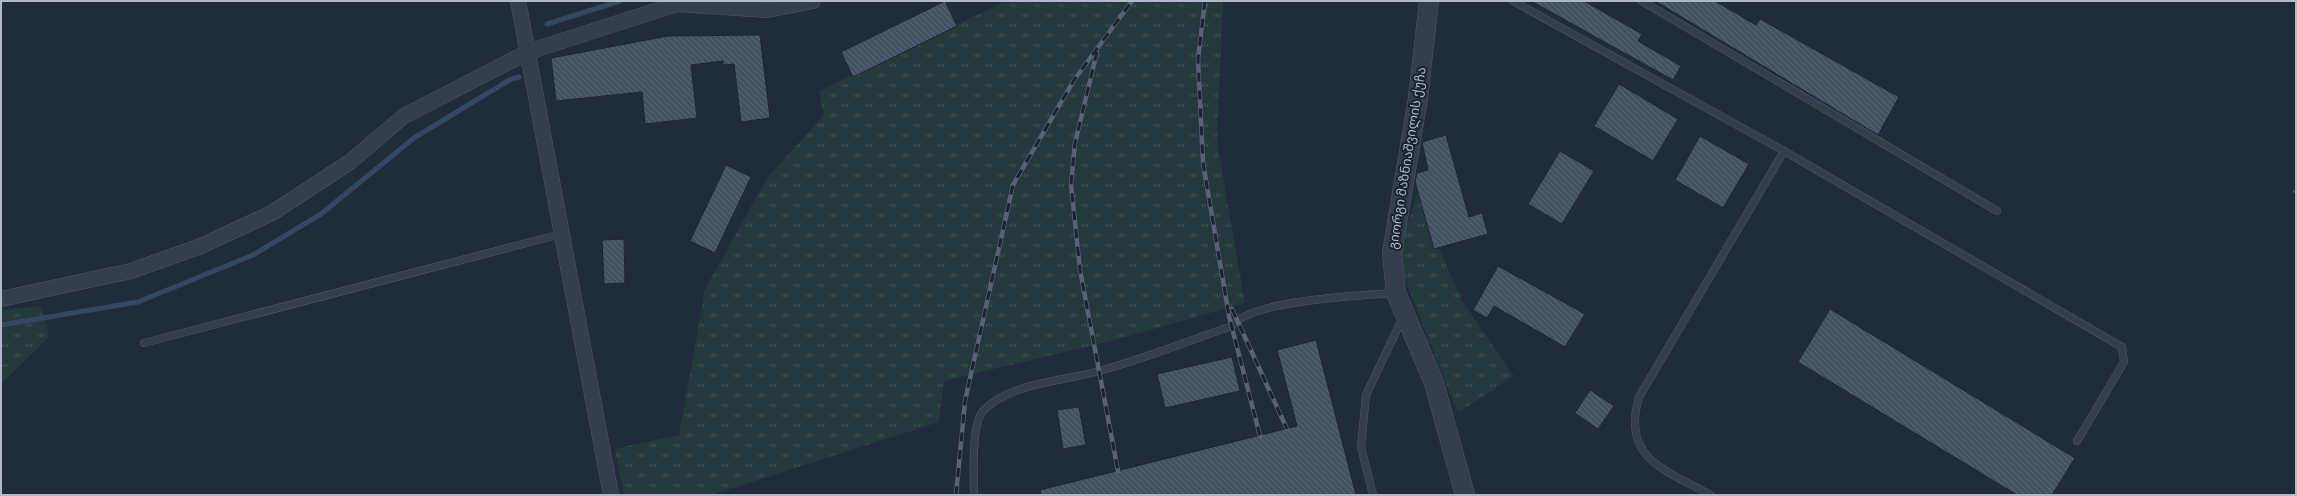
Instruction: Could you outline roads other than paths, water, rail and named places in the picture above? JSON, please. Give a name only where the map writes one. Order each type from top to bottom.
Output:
[{"type":"street","points":[[518,1],[612,495]]},
{"type":"street","points":[[1,299],[131,271],[200,246],[272,213],[350,162],[404,116],[528,52],[677,4],[767,10],[812,1]]},
{"type":"street","name":"გიორგი მაზნიაშვილის ქუჩა","points":[[1429,1],[1418,98],[1392,253],[1396,293],[1434,383],[1465,495]]},
{"type":"lane","points":[[1513,1],[1784,151],[2122,347],[2124,362],[2077,441]]},
{"type":"lane","points":[[1642,1],[1997,210]]},
{"type":"lane","points":[[1710,495],[1650,461],[1638,445],[1633,416],[1639,396],[1784,151]]},
{"type":"lane","points":[[144,343],[562,234]]},
{"type":"lane","points":[[974,495],[974,438],[982,412],[1001,398],[1018,390],[1099,372],[1232,326],[1237,319],[1258,312],[1321,298],[1396,293]]},
{"type":"lane","points":[[1373,495],[1361,447],[1366,395],[1405,314]]},
{"type":"waterway","points":[[547,24],[620,1]]},
{"type":"waterway","points":[[1,325],[138,302],[253,255],[321,214],[414,138],[511,79],[519,77]]},
{"type":"railway","points":[[956,495],[965,401],[1013,185],[1074,80],[1132,1]]},
{"type":"railway","points":[[1205,1],[1198,59],[1203,163],[1229,316],[1260,436]]},
{"type":"railway","points":[[1097,52],[1075,143],[1071,184],[1080,270],[1118,471]]},
{"type":"railway","points":[[1232,309],[1287,429]]}]
